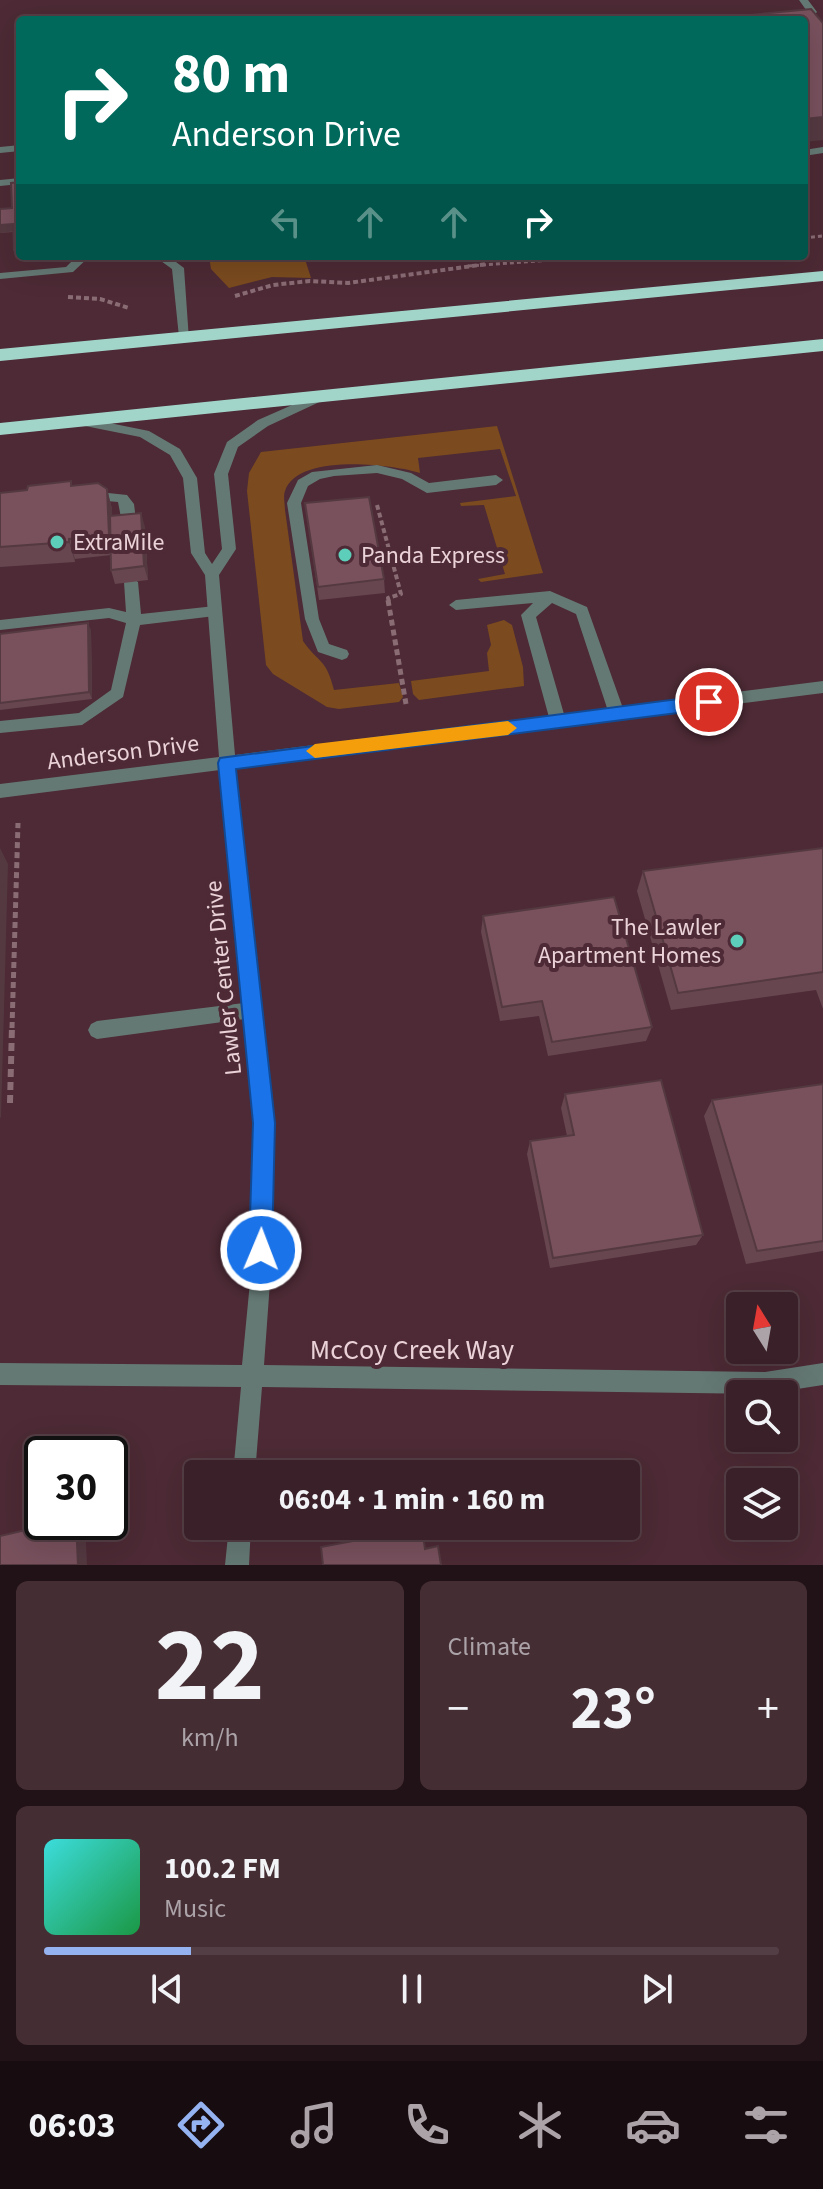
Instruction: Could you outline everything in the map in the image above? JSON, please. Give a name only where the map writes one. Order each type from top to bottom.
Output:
[{"type":"highway","points":[[0,355],[823,276]]},
{"type":"highway","points":[[0,429],[823,345]]},
{"type":"street","points":[[798,13],[815,16],[803,0]]},
{"type":"street","points":[[0,276],[69,270],[80,260]]},
{"type":"street","points":[[166,260],[178,268]]},
{"type":"street","points":[[184,260],[178,268],[185,337]]},
{"type":"street","name":"Lawler Center Drive","points":[[212,575],[229,549],[221,474],[232,445],[263,423],[325,395]]},
{"type":"street","name":"Lawler Center Drive","points":[[80,421],[144,434],[175,452],[190,478],[198,553],[212,575],[227,763],[264,1123],[260,1282],[245,1460]]},
{"type":"street","points":[[342,654],[323,648],[315,634],[294,503],[295,493],[303,483],[317,475],[377,469],[406,476],[427,488],[496,480]]},
{"type":"street","points":[[71,497],[100,495],[122,498],[127,504],[130,528]]},
{"type":"street","points":[[0,727],[82,719],[118,693],[134,620],[131,582]]},
{"type":"street","points":[[550,596],[528,615],[558,721]]},
{"type":"street","points":[[456,605],[550,596],[582,611],[617,714]]},
{"type":"street","points":[[0,625],[109,613],[134,620],[215,611]]},
{"type":"street","name":"Anderson Drive","points":[[0,791],[823,687]]},
{"type":"street","points":[[97,1030],[252,1010]]},
{"type":"street","name":"McCoy Creek Way","points":[[0,1374],[765,1383],[823,1374]]},
{"type":"street","points":[[237,1565],[239,1540]]},
{"type":"path","points":[[235,296],[273,285],[310,281],[348,283],[477,265],[550,260]]},
{"type":"path","points":[[61,296],[100,299],[129,308]]},
{"type":"path","points":[[377,505],[401,594],[388,598],[406,704]]},
{"type":"path","points":[[10,1103],[18,823]]},
{"type":"shaded area","points":[[210,260],[305,260],[311,278],[272,277],[229,288],[211,269]]},
{"type":"shaded area","points":[[497,426],[543,573],[481,582],[478,579],[505,574],[484,505],[461,506],[460,503],[516,496],[500,449],[418,458],[420,473],[346,464],[307,471],[293,479],[284,495],[303,641],[325,667],[334,690],[399,683],[403,697],[399,702],[339,709],[327,707],[273,674],[266,665],[247,491],[249,473],[261,452]]},
{"type":"shaded area","points":[[504,620],[512,625],[523,667],[524,686],[419,700],[413,694],[411,681],[489,671],[487,653],[491,645],[487,625]]},
{"type":"building","points":[[811,9],[823,23],[823,117],[808,119],[808,16],[740,16]]},
{"type":"building","points":[[16,182],[16,250],[13,224],[0,225],[0,209],[12,208],[11,183]]},
{"type":"building","name":"ExtraMile","points":[[71,481],[71,486],[98,483],[107,489],[109,535],[69,539],[69,542],[0,547],[0,493]]},
{"type":"building","name":"Panda Express","points":[[369,497],[384,579],[318,587],[305,503]]},
{"type":"building","points":[[141,513],[144,566],[111,570],[110,516]]},
{"type":"building","points":[[88,623],[89,692],[0,703],[0,634]]},
{"type":"building","name":"The Lawler Apartment Homes","points":[[823,848],[823,972],[678,993],[643,871]]},
{"type":"building","points":[[614,897],[652,1027],[552,1042],[542,1001],[502,1007],[483,916]]},
{"type":"building","points":[[661,1080],[703,1235],[553,1258],[530,1141],[574,1135],[565,1094]]},
{"type":"building","points":[[823,1084],[823,1241],[757,1251],[712,1100]]},
{"type":"building","points":[[24,1530],[24,1540],[77,1540],[78,1565],[0,1565],[0,1536]]},
{"type":"building","points":[[358,1540],[424,1540],[425,1549],[438,1546],[441,1565],[323,1565],[321,1547]]},
{"type":"slow traffic","points":[[315,751],[508,728]]},
{"type":"place","name":"ExtraMile","points":[[57,542]]},
{"type":"place","name":"Panda Express","points":[[345,555]]},
{"type":"place","name":"The Lawler Apartment Homes","points":[[737,941]]},
{"type":"route","points":[[261,1250],[264,1123],[227,763],[709,702]]}]
